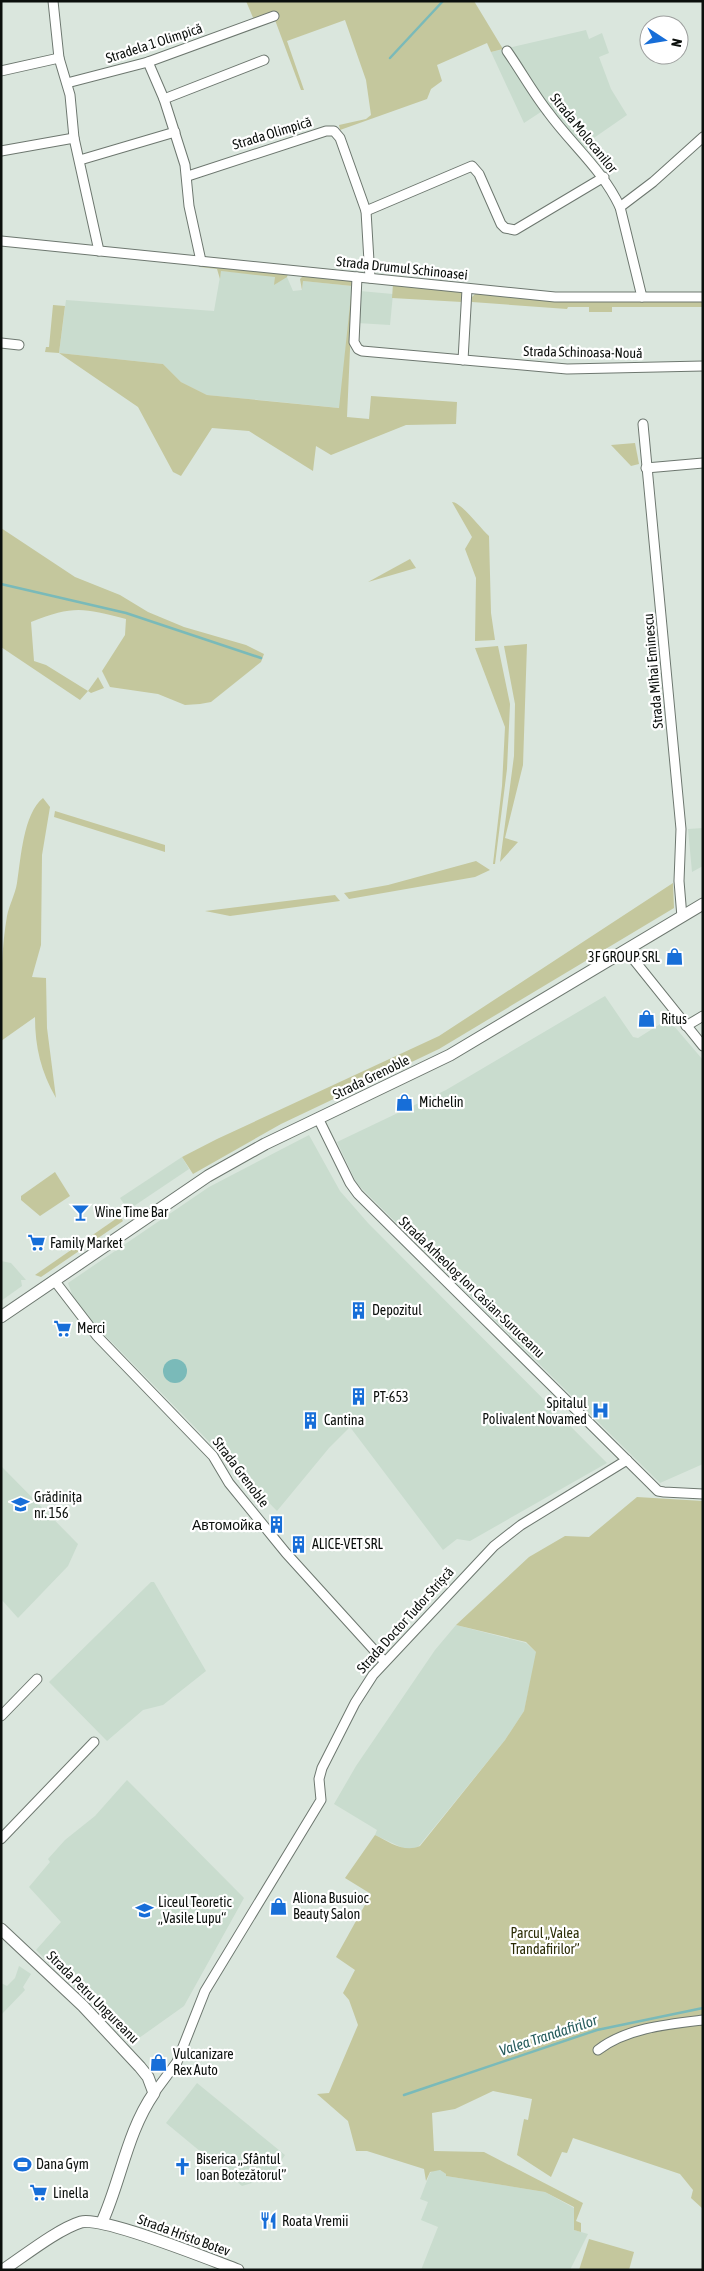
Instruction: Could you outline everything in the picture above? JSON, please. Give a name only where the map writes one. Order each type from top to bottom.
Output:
[{"type":"main road","name":"Strada Grenoble","points":[[1,1317],[208,1176],[265,1144],[450,1055],[703,904]]},
{"type":"main road","name":"Strada Petru Ungureanu","points":[[1,1929],[83,2006],[140,2067],[148,2077],[154,2093]]},
{"type":"main road","name":"Strada Doctor Tudor Strișcă","points":[[102,2222],[114,2194],[136,2123],[154,2093]]},
{"type":"main road","points":[[3,2270],[71,2227],[88,2221],[102,2222]]},
{"type":"main road","name":"Strada Hristo Botev","points":[[102,2222],[238,2270]]},
{"type":"street","points":[[53,1],[59,58],[67,84],[74,138],[100,251]]},
{"type":"street","name":"Stradela 1 Olimpică","points":[[67,84],[148,62],[274,16]]},
{"type":"street","name":"Strada Molocanilor","points":[[507,51],[548,113],[604,177],[620,207],[642,297]]},
{"type":"street","points":[[1,71],[59,58]]},
{"type":"street","points":[[164,99],[264,60]]},
{"type":"street","points":[[148,62],[164,99],[188,176],[189,206],[202,261]]},
{"type":"street","name":"Strada Olimpică","points":[[188,176],[331,131],[340,138],[366,211],[370,278]]},
{"type":"street","points":[[80,160],[175,132]]},
{"type":"street","points":[[620,207],[653,182],[703,137]]},
{"type":"street","points":[[1,151],[74,138]]},
{"type":"street","points":[[366,211],[472,166],[479,174],[501,224],[508,229],[518,228],[604,177]]},
{"type":"street","name":"Strada Drumul Schinoasei","points":[[1,241],[555,297],[703,297]]},
{"type":"street","name":"Strada Schinoasa-Nouă","points":[[357,277],[354,342],[358,349],[372,354],[568,369],[703,366]]},
{"type":"street","points":[[463,360],[467,289]]},
{"type":"street","points":[[1,344],[19,345]]},
{"type":"street","name":"Strada Mihai Eminescu","points":[[643,424],[681,829],[679,881],[682,916]]},
{"type":"street","points":[[646,468],[703,463]]},
{"type":"street","points":[[626,950],[703,1046]]},
{"type":"street","points":[[686,1026],[703,1016]]},
{"type":"street","name":"Strada Arheolog Ion Casian-Suruceanu","points":[[318,1118],[350,1183],[358,1194],[627,1460]]},
{"type":"street","name":"Strada Grenoble","points":[[54,1280],[97,1336],[213,1456],[229,1483],[286,1552],[384,1661]]},
{"type":"street","points":[[627,1460],[658,1491],[703,1494]]},
{"type":"street","name":"Strada Doctor Tudor Strișcă","points":[[154,2093],[177,2062],[205,1991],[321,1800],[319,1779],[322,1768],[358,1698],[384,1661],[494,1546],[521,1525],[627,1460]]},
{"type":"street","points":[[1,1716],[37,1679]]},
{"type":"street","points":[[1,1839],[94,1742]]},
{"type":"street","points":[[598,2050],[609,2042],[652,2027],[703,2020]]},
{"type":"shaded area","points":[[586,30],[589,39],[602,33],[609,53],[599,57],[611,89],[627,115],[588,142],[587,148],[580,145],[547,108],[524,123],[491,52]]},
{"type":"shaded area","points":[[221,271],[287,277],[293,291],[302,290],[303,281],[352,286],[340,408],[207,395],[181,382],[163,364],[59,353],[66,300],[214,311]]},
{"type":"shaded area","points":[[360,291],[393,294],[390,325],[357,323]]},
{"type":"shaded area","points":[[703,828],[703,866],[692,872],[688,829]]},
{"type":"shaded area","points":[[605,996],[633,1037],[638,1038],[668,1019],[703,1060],[703,1464],[660,1483],[357,1184],[337,1142],[446,1090]]},
{"type":"shaded area","points":[[309,1135],[340,1191],[368,1223],[607,1463],[470,1541],[457,1539],[443,1550],[350,1427],[329,1448],[277,1511],[87,1317],[73,1297],[68,1283],[209,1187]]},
{"type":"shaded area","points":[[182,1157],[189,1169],[128,1210],[120,1198]]},
{"type":"shaded area","points":[[1,1261],[11,1263],[26,1280],[21,1280],[22,1286],[1,1301]]},
{"type":"shaded area","name":"Grădinița nr. 156","points":[[1,1466],[78,1544],[68,1566],[18,1618],[1,1599]]},
{"type":"shaded area","points":[[151,1582],[154,1582],[206,1671],[163,1705],[143,1710],[107,1741],[49,1682]]},
{"type":"shaded area","points":[[456,1625],[526,1643],[537,1653],[524,1711],[505,1740],[419,1846],[412,1850],[405,1849],[375,1835],[377,1830],[334,1804],[356,1766],[435,1650]]},
{"type":"shaded area","name":"Liceul Teoretic „Vasile Lupu“","points":[[127,1780],[244,1898],[184,2006],[132,2043],[36,1950],[61,1922],[29,1887],[50,1862],[48,1859],[65,1840],[95,1816]]},
{"type":"shaded area","points":[[19,1966],[31,1974],[23,1987],[25,1990],[1,2015],[1,1983],[7,1986],[15,1978]]},
{"type":"shaded area","points":[[197,2083],[285,2155],[269,2178],[242,2186],[166,2123]]},
{"type":"shaded area","points":[[434,2170],[440,2170],[446,2176],[545,2192],[574,2208],[574,2230],[588,2234],[570,2270],[421,2270],[438,2227],[421,2220],[428,2202],[420,2199],[430,2173]]},
{"type":"green space","points":[[246,1],[474,1],[503,49],[491,52],[487,43],[437,65],[442,81],[431,89],[427,99],[340,130],[339,125],[366,119],[371,115],[366,80],[345,20],[287,41],[304,90],[301,90],[275,20],[257,27]]},
{"type":"green space","points":[[202,264],[288,274],[287,277],[274,285],[275,277],[221,271],[220,279],[217,269],[200,267]]},
{"type":"green space","points":[[304,275],[352,279],[353,282],[347,417],[369,419],[371,396],[457,402],[456,424],[406,425],[331,455],[316,446],[313,471],[249,431],[212,428],[181,476],[173,472],[138,407],[59,353],[163,364],[181,382],[207,395],[339,408],[352,286],[303,281],[302,290],[300,279]]},
{"type":"green space","points":[[393,284],[463,292],[462,302],[392,298]]},
{"type":"green space","points":[[476,293],[539,299],[703,300],[703,307],[612,307],[612,312],[589,312],[589,307],[568,307],[567,309],[472,302],[472,297]]},
{"type":"green space","points":[[53,305],[65,306],[59,353],[45,352],[46,347],[49,347]]},
{"type":"green space","points":[[635,443],[639,464],[631,466],[611,445]]},
{"type":"green space","points":[[452,502],[460,506],[489,536],[491,613],[495,640],[475,641],[476,578],[465,549],[472,537]]},
{"type":"green space","points":[[1,528],[75,577],[120,595],[148,612],[184,627],[246,645],[264,654],[261,662],[211,702],[185,705],[158,694],[110,687],[102,671],[125,635],[126,619],[99,612],[78,610],[58,613],[31,622],[34,661],[46,665],[88,691],[80,700],[1,647]]},
{"type":"green space","points":[[410,559],[416,568],[368,582]]},
{"type":"green space","points":[[527,644],[523,765],[505,838],[518,842],[500,862],[514,756],[515,704],[504,646]]},
{"type":"green space","points":[[498,646],[510,704],[507,769],[495,864],[493,864],[502,786],[505,727],[475,648]]},
{"type":"green space","points":[[98,677],[104,688],[91,693],[88,691]]},
{"type":"green space","points":[[43,798],[50,807],[42,855],[41,945],[32,977],[46,978],[47,1028],[56,1098],[46,1079],[40,1059],[36,1039],[35,1017],[1,1041],[2,963],[7,916],[16,887],[27,826],[36,805]]},
{"type":"green space","points":[[55,811],[165,845],[165,852],[54,817]]},
{"type":"green space","points":[[476,861],[490,870],[475,877],[349,899],[344,893],[388,885]]},
{"type":"green space","points":[[673,883],[674,908],[439,1049],[281,1124],[193,1174],[182,1157],[439,1036]]},
{"type":"green space","points":[[335,895],[340,901],[230,916],[205,911]]},
{"type":"green space","points":[[55,1172],[70,1196],[40,1216],[21,1200],[21,1196]]},
{"type":"green space","points":[[120,1216],[123,1221],[41,1277],[35,1275]]},
{"type":"green space","name":"Parcul „Valea Trandafirilor”","points":[[637,1497],[703,1501],[703,2209],[691,2198],[693,2190],[680,2174],[573,2138],[567,2153],[562,2152],[551,2177],[517,2155],[524,2119],[528,2120],[532,2099],[493,2091],[455,2109],[432,2113],[434,2151],[484,2152],[583,2203],[576,2221],[581,2223],[581,2232],[574,2230],[574,2207],[545,2192],[446,2176],[440,2170],[430,2172],[426,2181],[424,2169],[367,2151],[356,2151],[348,2121],[317,2094],[329,2093],[358,2025],[349,2000],[343,1993],[355,1970],[336,1957],[371,1894],[345,1878],[375,1835],[402,1847],[414,1848],[420,1846],[505,1740],[524,1711],[536,1652],[526,1642],[456,1625],[529,1557],[565,1536],[589,1537]]},
{"type":"green space","points":[[589,2239],[634,2252],[629,2270],[579,2270]]},
{"type":"water","points":[[175,1359],[180,1360],[186,1366],[186,1376],[180,1382],[175,1383],[170,1382],[164,1376],[163,1371],[164,1366],[170,1360]]},
{"type":"waterway","points":[[390,58],[443,1]]},
{"type":"waterway","points":[[1,584],[126,613],[261,658]]},
{"type":"waterway","name":"Valea Trandafirilor","points":[[404,2095],[597,2030],[703,2008]]},
{"type":"place","name":"3F GROUP SRL","points":[[674,957]]},
{"type":"place","name":"Ritus","points":[[647,1019]]},
{"type":"place","name":"Michelin","points":[[405,1102]]},
{"type":"place","name":"Wine Time Bar","points":[[81,1212]]},
{"type":"place","name":"Family Market","points":[[36,1243]]},
{"type":"place","name":"Depozitul","points":[[358,1310]]},
{"type":"place","name":"Merci","points":[[63,1328]]},
{"type":"place","name":"PT-653","points":[[359,1397]]},
{"type":"place","name":"Spitalul Polivalent Novamed","points":[[601,1411]]},
{"type":"place","name":"Cantina","points":[[310,1420]]},
{"type":"place","name":"Grădinița nr. 156","points":[[20,1505]]},
{"type":"place","name":"Автомойка","points":[[276,1525]]},
{"type":"place","name":"ALICE-VET SRL","points":[[298,1544]]},
{"type":"place","name":"Aliona Busuioc Beauty Salon","points":[[279,1906]]},
{"type":"place","name":"Liceul Teoretic „Vasile Lupu“","points":[[144,1910]]},
{"type":"place","name":"Vulcanizare Rex Auto","points":[[159,2062]]},
{"type":"place","name":"Dana Gym","points":[[22,2164]]},
{"type":"place","name":"Biserica „Sfântul Ioan Botezătorul”","points":[[182,2167]]},
{"type":"place","name":"Linella","points":[[39,2193]]},
{"type":"place","name":"Roata Vremii","points":[[268,2221]]}]
